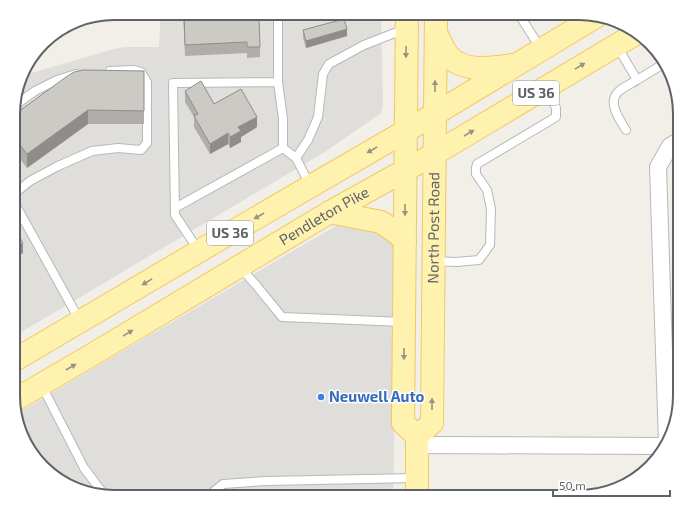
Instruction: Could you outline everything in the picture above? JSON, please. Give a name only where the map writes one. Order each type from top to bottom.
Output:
[{"type":"main road","name":"North Post Road","points":[[407,21],[403,423],[417,441],[432,423],[436,154],[436,23]]},
{"type":"main road","name":"US 36","points":[[20,357],[435,114],[589,21]]},
{"type":"main road","points":[[436,23],[449,56],[458,63],[470,67],[491,68],[517,65]]},
{"type":"main road","name":"Pendleton Pike","points":[[20,397],[330,212],[436,154],[631,36]]},
{"type":"main road","points":[[330,212],[381,222],[397,233],[405,241]]},
{"type":"main road","points":[[417,441],[417,487]]},
{"type":"street","points":[[666,433],[658,167],[670,146],[673,144]]},
{"type":"street","points":[[417,441],[659,445]]},
{"type":"lane","points":[[278,20],[278,82],[283,119],[283,148]]},
{"type":"lane","points":[[523,20],[542,50]]},
{"type":"lane","points":[[296,158],[308,140],[318,117],[323,74],[329,64],[407,21]]},
{"type":"lane","points":[[616,45],[637,80]]},
{"type":"lane","points":[[626,130],[614,109],[614,99],[617,93],[660,67]]},
{"type":"lane","points":[[20,189],[30,181],[58,166],[92,151],[118,148],[141,150],[147,143],[148,82],[141,72],[133,70],[103,72]]},
{"type":"lane","points":[[21,101],[35,91],[57,80],[80,72]]},
{"type":"lane","points":[[199,251],[175,215],[173,83],[278,82]]},
{"type":"lane","points":[[434,261],[456,262],[479,260],[490,245],[491,209],[487,190],[476,174],[477,164],[556,117],[556,108],[546,87]]},
{"type":"lane","points":[[283,148],[296,158],[310,186]]},
{"type":"lane","points":[[175,208],[283,148]]},
{"type":"lane","points":[[20,213],[80,322]]},
{"type":"lane","points":[[239,267],[282,317],[404,322]]},
{"type":"lane","points":[[41,385],[84,468],[99,489]]},
{"type":"lane","points":[[215,490],[223,484],[266,481],[417,487]]},
{"type":"shaded area","points":[[161,20],[381,20],[383,102],[381,113],[328,150],[20,333],[20,114],[23,90],[29,74],[124,47],[159,47]]},
{"type":"shaded area","points":[[344,221],[375,225],[398,248],[393,490],[108,490],[90,487],[78,483],[57,471],[43,458],[27,432],[21,411]]},
{"type":"building","points":[[184,20],[259,20],[260,47],[247,47],[247,42],[185,45]]},
{"type":"building","points":[[340,20],[344,20],[347,29],[306,41],[303,30]]},
{"type":"building","points":[[83,70],[144,71],[144,111],[88,110],[27,154],[20,145],[20,110],[74,72]]},
{"type":"building","points":[[201,81],[214,104],[241,89],[257,117],[238,127],[241,131],[230,137],[228,133],[210,144],[194,116],[198,114],[185,91]]},
{"type":"building","points":[[20,238],[23,243],[20,245]]},
{"type":"place","name":"Neuwell Auto","points":[[321,397]]}]
